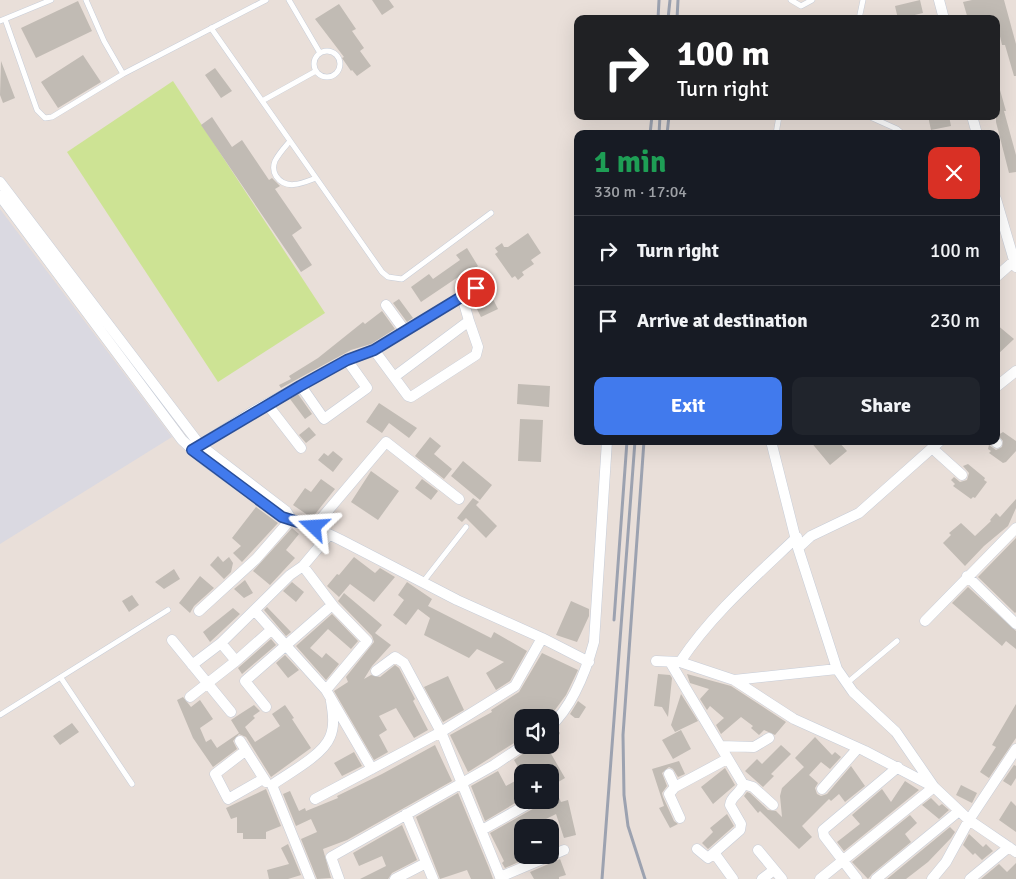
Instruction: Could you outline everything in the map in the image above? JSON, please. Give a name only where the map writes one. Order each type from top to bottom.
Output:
[{"type":"street","points":[[939,0],[943,15]]},
{"type":"street","points":[[0,182],[56,264]]},
{"type":"street","points":[[0,196],[56,264],[196,448],[286,511],[291,519],[314,527],[457,600],[542,638],[589,662]]},
{"type":"street","points":[[1000,213],[1015,264],[1000,275]]},
{"type":"street","points":[[196,448],[267,404],[347,360],[374,350],[476,288]]},
{"type":"street","points":[[374,350],[408,396],[411,396],[476,355],[478,347],[462,296]]},
{"type":"street","points":[[386,305],[406,330]]},
{"type":"street","points":[[394,377],[469,321]]},
{"type":"street","points":[[300,386],[324,418],[367,388],[347,360]]},
{"type":"street","points":[[1000,384],[1016,371]]},
{"type":"street","points":[[267,404],[301,448]]},
{"type":"street","points":[[314,527],[386,442],[459,499]]},
{"type":"street","points":[[559,715],[571,700],[589,662],[594,642],[607,445]]},
{"type":"street","points":[[772,445],[797,537],[798,548],[837,669],[852,692],[896,732],[934,787],[969,820],[1012,849],[970,879]]},
{"type":"street","points":[[798,548],[810,536],[859,513],[936,445],[962,475]]},
{"type":"street","points":[[199,612],[256,559],[291,519]]},
{"type":"street","points":[[925,621],[1016,528]]},
{"type":"street","points":[[192,665],[221,643],[290,575],[303,566],[329,535]]},
{"type":"street","points":[[675,662],[714,618],[797,537]]},
{"type":"street","points":[[303,566],[332,605],[367,641],[326,690]]},
{"type":"street","points":[[968,576],[1015,621]]},
{"type":"street","points":[[266,707],[244,681],[332,605]]},
{"type":"street","points":[[255,611],[326,690],[331,702],[372,769]]},
{"type":"street","points":[[190,697],[208,685],[272,630]]},
{"type":"street","points":[[315,799],[441,732],[515,686],[542,638]]},
{"type":"street","points":[[172,640],[230,712]]},
{"type":"street","points":[[221,643],[236,661]]},
{"type":"street","points":[[376,671],[395,657],[404,663],[441,732],[463,782],[500,878],[564,850]]},
{"type":"street","points":[[656,661],[675,662],[734,680],[794,719],[898,767],[934,787]]},
{"type":"street","points":[[675,662],[727,759],[743,784],[753,787],[773,805]]},
{"type":"street","points":[[734,680],[837,669]]},
{"type":"street","points":[[272,784],[303,764],[326,744],[333,727],[331,702]]},
{"type":"street","points":[[721,746],[754,747],[769,738]]},
{"type":"street","points":[[240,741],[263,779],[272,784],[307,878]]},
{"type":"street","points":[[822,789],[858,748]]},
{"type":"street","points":[[932,879],[946,862],[969,820],[1013,761],[1016,748]]},
{"type":"street","points":[[245,750],[215,774],[228,799],[263,779]]},
{"type":"street","points":[[339,879],[331,857],[494,766],[514,752]]},
{"type":"street","points":[[680,818],[670,794],[675,787],[727,759]]},
{"type":"street","points":[[857,879],[824,836],[823,830],[898,767]]},
{"type":"street","points":[[669,774],[675,787]]},
{"type":"street","points":[[697,849],[708,858],[715,854],[742,827],[730,806],[731,799],[740,791],[743,784]]},
{"type":"street","points":[[820,879],[844,862],[934,787]]},
{"type":"street","points":[[482,830],[519,809]]},
{"type":"street","points":[[876,879],[959,811]]},
{"type":"street","points":[[406,814],[433,879]]},
{"type":"street","points":[[758,850],[782,879]]},
{"type":"street","points":[[715,854],[734,879]]},
{"type":"street","points":[[395,879],[426,863]]},
{"type":"street","points":[[762,879],[774,870]]},
{"type":"lane","points":[[51,0],[2,20],[37,110],[45,118],[52,117],[123,74],[266,0]]},
{"type":"lane","points":[[86,0],[104,41],[123,74]]},
{"type":"lane","points":[[289,0],[320,53]]},
{"type":"lane","points":[[791,0],[801,6],[812,0]]},
{"type":"lane","points":[[860,15],[863,0]]},
{"type":"lane","points":[[211,28],[382,272],[388,277],[396,280],[402,279],[491,213]]},
{"type":"lane","points":[[328,51],[336,54],[340,66],[337,73],[330,77],[322,76],[316,71],[314,63],[320,53],[328,51]]},
{"type":"lane","points":[[262,101],[316,71]]},
{"type":"lane","points":[[877,120],[898,130]]},
{"type":"lane","points":[[290,141],[275,161],[273,169],[277,177],[283,183],[290,185],[301,184],[316,178]]},
{"type":"lane","points":[[423,582],[466,527]]},
{"type":"lane","points":[[0,715],[168,610]]},
{"type":"lane","points":[[846,683],[897,641]]},
{"type":"lane","points":[[61,678],[132,784]]},
{"type":"shaded area","points":[[0,209],[172,437],[0,544]]},
{"type":"green space","points":[[173,81],[325,313],[218,382],[67,152]]},
{"type":"building","points":[[372,0],[389,0],[394,7],[382,15]]},
{"type":"building","points":[[920,0],[923,13],[897,15],[895,6]]},
{"type":"building","points":[[972,0],[1004,0],[1016,44],[1016,76],[1014,76],[1005,45],[1002,45],[1000,15],[967,15],[963,2]]},
{"type":"building","points":[[78,1],[92,31],[36,58],[21,28]]},
{"type":"building","points":[[339,4],[356,29],[352,31],[364,48],[360,51],[371,66],[357,76],[351,71],[342,58],[344,57],[315,19]]},
{"type":"building","points":[[83,55],[101,82],[58,108],[41,82]]},
{"type":"building","points":[[1,61],[15,98],[3,103],[0,95]]},
{"type":"building","points":[[215,68],[232,91],[221,98],[205,75]]},
{"type":"building","points":[[1000,90],[1016,155],[1016,172],[1009,173],[1000,138],[1000,130],[998,130],[996,120],[1000,120]]},
{"type":"building","points":[[212,117],[232,147],[242,140],[269,180],[272,178],[280,186],[275,189],[302,228],[292,235],[312,265],[301,272],[201,125]]},
{"type":"building","points":[[929,120],[950,120],[951,126],[931,130]]},
{"type":"building","points":[[528,233],[541,253],[531,260],[534,264],[522,272],[524,275],[518,280],[515,276],[512,278],[495,254],[498,252],[495,248],[502,243],[504,247],[508,247]]},
{"type":"building","points":[[467,248],[478,266],[468,273],[467,271],[421,302],[411,287],[429,274],[433,279],[460,260],[456,255]]},
{"type":"building","points":[[399,299],[413,318],[407,322],[393,303]]},
{"type":"building","points":[[493,299],[498,309],[481,317],[476,307]]},
{"type":"building","points":[[382,311],[395,329],[371,344],[351,350],[281,388],[279,385],[291,379],[289,376],[318,358],[363,322],[365,324]]},
{"type":"building","points":[[1000,327],[1014,339],[1000,352]]},
{"type":"building","points":[[518,384],[550,386],[549,407],[517,404]]},
{"type":"building","points":[[298,394],[312,414],[305,419],[290,399]]},
{"type":"building","points":[[379,403],[417,428],[409,438],[389,423],[382,433],[366,422]]},
{"type":"building","points":[[520,419],[543,420],[541,462],[518,461]]},
{"type":"building","points":[[309,427],[316,435],[306,443],[299,435]]},
{"type":"building","points":[[1003,432],[1016,441],[1016,451],[1003,463],[989,453],[991,451],[988,449],[989,445],[996,450],[1002,447],[1003,441],[1000,434]]},
{"type":"building","points":[[430,437],[441,446],[434,454],[452,469],[444,479],[415,456]]},
{"type":"building","points":[[813,445],[842,445],[847,451],[830,465]]},
{"type":"building","points":[[333,451],[343,459],[333,472],[318,460],[324,453],[328,456]]},
{"type":"building","points":[[463,461],[492,485],[480,500],[451,476]]},
{"type":"building","points":[[968,464],[985,478],[984,480],[987,482],[975,498],[971,499],[953,486],[955,484],[951,480],[954,477],[960,482],[967,480],[969,473],[963,466]]},
{"type":"building","points":[[371,471],[399,491],[378,520],[351,502]]},
{"type":"building","points":[[321,479],[335,489],[312,518],[293,505],[305,488],[311,492]]},
{"type":"building","points":[[422,479],[438,491],[431,500],[415,488]]},
{"type":"building","points":[[473,498],[479,502],[476,505],[497,526],[486,538],[466,518],[462,522],[457,518]]},
{"type":"building","points":[[1016,499],[1016,508],[1008,526],[984,546],[965,566],[943,543],[951,535],[949,533],[961,523],[975,536],[991,521],[996,513],[1000,517]]},
{"type":"building","points":[[256,507],[278,523],[242,562],[233,553],[241,546],[232,538]]},
{"type":"building","points":[[292,528],[299,534],[286,550],[295,558],[270,585],[253,571]]},
{"type":"building","points":[[1016,538],[1016,612],[1015,613],[978,577]]},
{"type":"building","points":[[218,556],[223,562],[229,557],[233,563],[231,572],[224,579],[210,565]]},
{"type":"building","points":[[354,557],[375,573],[380,568],[395,577],[374,602],[350,584],[339,597],[327,586]]},
{"type":"building","points":[[174,569],[180,579],[164,589],[155,582]]},
{"type":"building","points":[[200,576],[214,588],[194,606],[190,613],[179,603]]},
{"type":"building","points":[[245,580],[253,593],[244,598],[234,589]]},
{"type":"building","points":[[292,582],[304,592],[296,602],[283,591]]},
{"type":"building","points":[[407,582],[432,599],[428,606],[491,638],[494,632],[527,651],[510,681],[496,690],[486,673],[504,662],[477,649],[469,658],[424,635],[430,618],[418,609],[406,625],[393,615],[404,600],[398,595]]},
{"type":"building","points":[[968,587],[1016,631],[1016,649],[1006,641],[1002,646],[952,603]]},
{"type":"building","points":[[344,593],[382,625],[375,633],[391,645],[372,666],[364,679],[371,675],[380,677],[395,665],[399,668],[428,730],[414,738],[396,708],[379,716],[387,730],[379,735],[388,752],[374,760],[334,691],[348,682],[346,677],[374,642],[372,636],[338,601]]},
{"type":"building","points":[[132,595],[139,605],[129,612],[122,601]]},
{"type":"building","points":[[571,601],[589,609],[589,616],[577,642],[556,635]]},
{"type":"building","points":[[267,607],[291,632],[286,636],[264,610]]},
{"type":"building","points":[[233,608],[240,614],[210,642],[203,632]]},
{"type":"building","points":[[332,614],[358,641],[351,649],[328,629],[310,648],[322,658],[326,653],[339,664],[326,680],[296,646]]},
{"type":"building","points":[[271,639],[276,645],[242,674],[238,668]]},
{"type":"building","points":[[542,653],[578,670],[566,695],[556,709],[514,709],[514,743],[468,772],[450,735],[492,712],[491,710],[519,692]]},
{"type":"building","points":[[285,655],[299,670],[288,678],[276,663]]},
{"type":"building","points":[[658,674],[670,675],[672,678],[668,717],[662,707],[654,706]]},
{"type":"building","points":[[687,674],[731,686],[786,722],[775,735],[764,730],[759,735],[751,728],[753,726],[741,717],[721,734],[716,725],[724,718],[710,706],[707,710],[700,699],[709,689],[690,683]]},
{"type":"building","points":[[448,676],[464,710],[443,722],[424,687]]},
{"type":"building","points":[[681,694],[698,721],[675,732],[671,725]]},
{"type":"building","points":[[183,697],[191,707],[200,700],[213,719],[200,728],[206,742],[211,739],[217,748],[239,733],[231,720],[254,705],[260,711],[253,716],[255,718],[245,727],[255,742],[280,726],[272,714],[285,705],[311,748],[271,777],[246,737],[239,734],[233,741],[237,749],[213,767],[193,738],[177,700]]},
{"type":"building","points":[[578,701],[586,707],[579,718],[575,718],[570,714]]},
{"type":"building","points":[[1016,704],[1016,738],[989,778],[980,772],[996,747],[992,745]]},
{"type":"building","points":[[72,723],[79,732],[60,745],[53,736]]},
{"type":"building","points":[[681,730],[691,749],[673,759],[662,740]]},
{"type":"building","points":[[815,737],[832,755],[835,752],[841,757],[830,769],[821,762],[809,775],[818,783],[815,788],[817,794],[821,796],[827,794],[851,766],[865,786],[845,802],[839,794],[831,801],[829,799],[802,826],[812,837],[799,849],[760,811],[758,813],[744,796],[747,792],[750,793],[768,810],[776,811],[782,817],[780,796],[782,788],[804,767],[795,758]]},
{"type":"building","points":[[435,745],[452,781],[347,840],[323,849],[331,878],[317,879],[301,839],[317,832],[311,819],[296,826],[283,794],[290,791],[299,811],[305,808],[306,811],[338,798],[337,796]]},
{"type":"building","points":[[781,745],[791,754],[771,774],[774,776],[763,787],[745,771],[757,759],[762,764]]},
{"type":"building","points":[[354,752],[362,766],[342,776],[334,763]]},
{"type":"building","points":[[522,754],[551,754],[557,764],[516,764],[514,760]]},
{"type":"building","points":[[679,761],[685,774],[678,777],[673,769],[669,767],[662,773],[667,786],[662,793],[663,797],[674,821],[678,824],[670,828],[659,808],[664,806],[652,769]]},
{"type":"building","points":[[1014,765],[1016,766],[1016,778],[1011,786],[1003,781]]},
{"type":"building","points":[[559,768],[565,778],[559,782]]},
{"type":"building","points":[[725,768],[735,785],[713,804],[701,787]]},
{"type":"building","points":[[498,771],[506,786],[514,782],[514,804],[485,821],[471,786]]},
{"type":"building","points":[[905,781],[919,790],[844,851],[837,842],[860,824],[852,815],[882,789],[891,802]]},
{"type":"building","points":[[961,785],[977,793],[972,803],[956,795]]},
{"type":"building","points":[[266,789],[281,826],[266,832],[266,839],[243,839],[243,833],[237,833],[237,817],[231,819],[226,808]]},
{"type":"building","points":[[458,793],[493,879],[471,879],[467,870],[440,879],[416,817]]},
{"type":"building","points":[[559,798],[561,802],[568,800],[576,835],[564,838],[556,814],[546,819],[515,819],[533,809],[559,809]]},
{"type":"building","points":[[931,798],[939,806],[942,804],[949,810],[939,819],[922,805]]},
{"type":"building","points":[[1011,801],[1016,806],[1016,832],[999,820]]},
{"type":"building","points":[[727,814],[734,826],[708,849],[702,843],[713,832],[710,828]]},
{"type":"building","points":[[910,815],[917,823],[905,834],[911,842],[868,879],[852,862]]},
{"type":"building","points":[[514,820],[514,864],[505,868],[502,863],[504,861],[490,833]]},
{"type":"building","points":[[402,825],[417,860],[392,873],[388,879],[360,879],[386,866],[382,856],[359,866],[353,853]]},
{"type":"building","points":[[950,827],[955,832],[928,862],[906,879],[887,879]]},
{"type":"building","points":[[969,834],[983,847],[986,844],[993,851],[982,860],[975,853],[973,855],[963,845]]},
{"type":"building","points":[[288,844],[301,875],[288,879],[269,879],[267,870],[289,864],[281,848]]},
{"type":"building","points":[[559,859],[566,875],[559,877],[559,879],[534,879],[530,872],[548,864],[559,864]]},
{"type":"building","points":[[1016,863],[1016,879],[981,879],[999,864],[1007,872]]},
{"type":"railway","points":[[658,15],[659,0]]},
{"type":"railway","points":[[668,15],[670,0]]},
{"type":"railway","points":[[677,15],[678,0]]},
{"type":"railway","points":[[650,130],[652,120]]},
{"type":"railway","points":[[659,130],[660,120]]},
{"type":"railway","points":[[667,130],[669,120]]},
{"type":"railway","points":[[614,620],[627,445]]},
{"type":"railway","points":[[602,879],[635,445]]},
{"type":"railway","points":[[644,445],[623,735],[624,795],[628,826],[645,879]]},
{"type":"route","points":[[314,527],[282,517],[192,450],[254,411],[347,360],[374,350],[476,288]]}]
